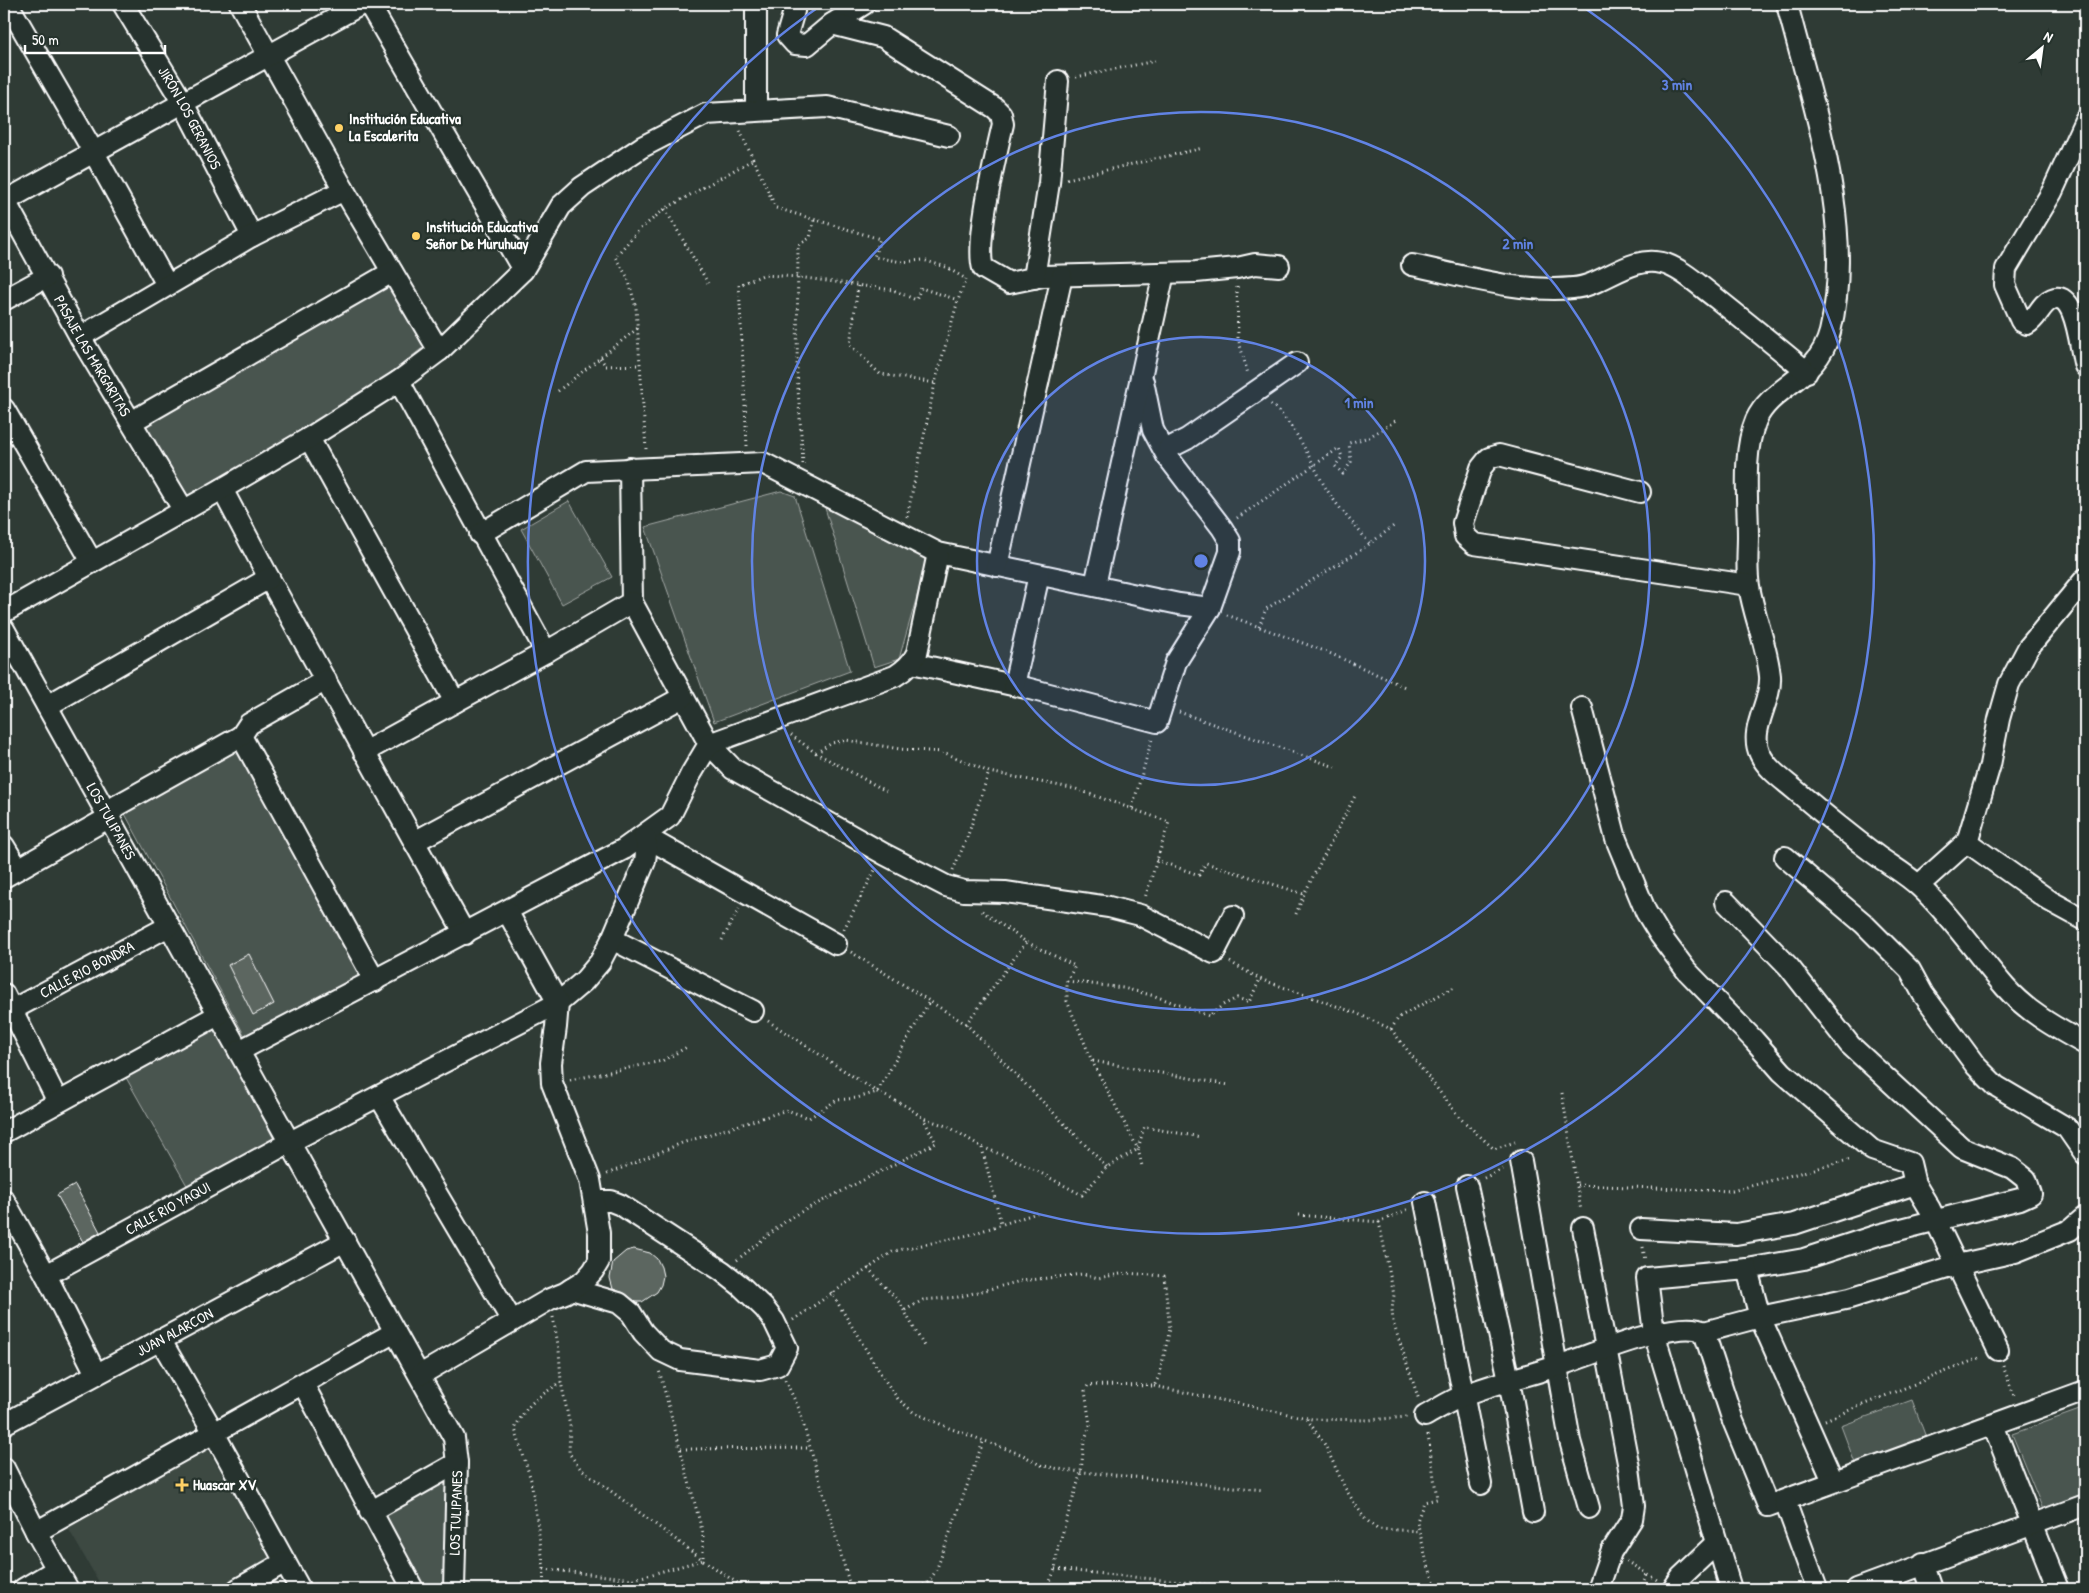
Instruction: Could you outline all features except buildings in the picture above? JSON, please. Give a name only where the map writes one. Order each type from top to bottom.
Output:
[{"type":"street","points":[[8,4],[94,151],[167,285]]},
{"type":"street","name":"JIRÓN LOS GERANIOS","points":[[123,4],[183,103],[252,236]]},
{"type":"street","points":[[240,4],[344,190],[439,351]]},
{"type":"street","points":[[4,200],[362,4]]},
{"type":"street","points":[[369,4],[523,270]]},
{"type":"street","points":[[756,4],[756,110]]},
{"type":"street","points":[[791,4],[794,11],[787,35],[795,44],[808,44],[832,24],[864,4]]},
{"type":"street","points":[[1787,4],[1833,184],[1838,257],[1830,333],[1822,351],[1807,372],[1772,399],[1757,418],[1748,445],[1748,585],[1768,657],[1770,682],[1756,739],[1760,754],[1768,767],[1818,809],[1862,844],[1919,885],[1957,924],[2006,989],[2044,1021],[2085,1044]]},
{"type":"street","points":[[832,24],[883,37],[995,108],[1001,114],[1003,124],[985,217],[981,260],[983,268],[1009,283],[1034,278],[1062,276],[1164,273],[1237,268],[1255,264],[1279,266]]},
{"type":"street","points":[[1034,278],[1050,183],[1058,81]]},
{"type":"street","points":[[4,612],[222,489],[309,438],[399,381],[439,351],[523,270],[561,206],[582,187],[642,147],[706,114],[827,107],[949,136]]},
{"type":"street","points":[[2085,120],[2052,192],[2006,269],[2005,285],[2021,321],[2027,324],[2034,320],[2046,302],[2054,298],[2061,299],[2069,304],[2074,314],[2085,366]]},
{"type":"street","points":[[80,337],[252,236],[344,190]]},
{"type":"street","name":"PASAJE LAS MARGARITAS","points":[[4,200],[48,276],[80,337],[184,511]]},
{"type":"street","points":[[1412,264],[1538,290],[1575,288],[1608,277],[1630,266],[1647,262],[1663,263],[1688,277],[1807,372]]},
{"type":"street","points":[[131,422],[392,272]]},
{"type":"street","points":[[1095,585],[1164,273]]},
{"type":"street","points":[[4,300],[48,276]]},
{"type":"street","points":[[997,566],[1062,276]]},
{"type":"street","points":[[1167,456],[1169,448],[1187,438],[1297,364]]},
{"type":"street","points":[[912,663],[1160,714],[1176,662],[1210,608],[1230,552],[1230,541],[1167,456],[1153,430],[1142,374]]},
{"type":"street","points":[[399,381],[480,534],[546,652]]},
{"type":"street","points":[[4,409],[92,562]]},
{"type":"street","points":[[309,438],[455,702]]},
{"type":"street","points":[[1640,492],[1498,454],[1489,458],[1481,468],[1463,523],[1465,536],[1474,544],[1748,585]]},
{"type":"street","points":[[480,534],[586,471],[763,463],[938,553],[1179,604],[1210,608]]},
{"type":"street","points":[[638,468],[632,602],[682,697],[710,744],[733,769],[884,854],[946,886],[964,890],[1005,892],[1108,907],[1140,915],[1214,953],[1232,916]]},
{"type":"street","points":[[222,489],[465,934]]},
{"type":"street","points":[[239,1051],[465,934],[624,849],[644,836],[670,816],[691,774],[710,744],[895,676],[912,663],[917,653],[938,553]]},
{"type":"street","points":[[1014,685],[1039,575]]},
{"type":"street","points":[[47,706],[269,578]]},
{"type":"street","points":[[1919,885],[1967,842],[1990,765],[1999,719],[2009,684],[2028,648],[2085,579]]},
{"type":"street","points":[[364,752],[546,652],[632,602]]},
{"type":"street","name":"LOS TULIPANES","points":[[4,629],[454,1438],[457,1464],[454,1589]]},
{"type":"street","points":[[4,846],[11,873],[108,818],[116,806],[241,736],[249,724],[326,680]]},
{"type":"street","points":[[414,842],[682,697]]},
{"type":"street","points":[[1582,708],[1616,839],[1646,912],[1660,935],[1686,970],[1754,1040],[1782,1072],[1872,1150],[1910,1163],[1915,1184],[1930,1209],[1998,1350]]},
{"type":"street","points":[[241,736],[375,981]]},
{"type":"street","points":[[644,836],[836,944]]},
{"type":"street","name":"CALLE RIO YAQUI","points":[[46,1275],[290,1142],[558,1003],[584,981],[600,962],[612,939],[645,861],[647,845],[644,836]]},
{"type":"street","points":[[1967,842],[2050,901],[2085,920]]},
{"type":"street","points":[[1785,857],[1863,923],[1910,970],[1923,994],[1976,1066],[1996,1086],[2067,1128],[2085,1154]]},
{"type":"street","points":[[1726,902],[1789,967],[1850,1045],[1962,1148],[2012,1168],[2026,1179],[2031,1194],[2020,1200],[1878,1235],[1804,1259],[1747,1269],[1647,1278],[1654,1334],[1731,1589]]},
{"type":"street","points":[[420,1375],[584,1281],[593,1271],[598,1261],[600,1246],[595,1201],[590,1180],[552,1083],[551,1062],[558,1003],[507,911]]},
{"type":"street","name":"CALLE RIO BONDRA","points":[[6,1006],[169,926]]},
{"type":"street","points":[[612,939],[753,1011]]},
{"type":"street","points":[[6,1006],[58,1102]]},
{"type":"street","points":[[4,1132],[218,1015]]},
{"type":"street","points":[[380,1096],[512,1321]]},
{"type":"street","points":[[1521,1161],[1570,1441],[1589,1508]]},
{"type":"street","points":[[1641,1229],[1736,1234],[1794,1224],[1915,1184]]},
{"type":"street","points":[[1467,1186],[1509,1380],[1533,1512]]},
{"type":"street","points":[[4,1200],[46,1275],[96,1374]]},
{"type":"street","points":[[571,1289],[619,1303],[631,1313],[643,1332],[661,1351],[680,1360],[760,1370],[778,1365],[787,1348],[764,1308],[722,1271],[621,1205],[611,1201],[595,1201]]},
{"type":"street","points":[[1425,1202],[1481,1484]]},
{"type":"street","points":[[1704,1332],[1760,1317],[1850,1298],[1957,1265],[2015,1252],[2070,1230],[2085,1217]]},
{"type":"street","points":[[1583,1228],[1634,1506],[1632,1519],[1611,1552],[1598,1589]]},
{"type":"street","name":"JUAN ALARCON","points":[[4,1424],[345,1241]]},
{"type":"street","points":[[1747,1269],[1760,1317],[1833,1481]]},
{"type":"street","points":[[1424,1416],[1464,1395],[1558,1366],[1606,1348],[1654,1334],[1696,1327],[1704,1332],[1733,1421],[1768,1506],[2085,1391]]},
{"type":"street","points":[[36,1532],[395,1332]]},
{"type":"street","points":[[160,1339],[300,1589]]},
{"type":"street","points":[[303,1384],[413,1589]]},
{"type":"street","points":[[1993,1425],[2058,1589]]},
{"type":"street","points":[[370,1512],[457,1464]]},
{"type":"street","points":[[4,1468],[36,1532],[68,1589]]},
{"type":"street","points":[[1785,1501],[1817,1589]]},
{"type":"street","points":[[1858,1589],[1923,1563],[2085,1504]]},
{"type":"street","points":[[1673,1589],[1681,1577],[1717,1543]]},
{"type":"street","points":[[238,1589],[285,1562]]},
{"type":"street","points":[[1923,1563],[1932,1589]]},
{"type":"street","points":[[23,1589],[57,1569]]},
{"type":"path","points":[[1058,81],[1155,61]]},
{"type":"path","points":[[732,112],[776,208],[880,239],[874,257],[902,262],[923,260],[946,267],[966,279]]},
{"type":"path","points":[[1050,183],[1203,148]]},
{"type":"path","points":[[638,468],[640,365],[636,308],[628,278],[615,257],[639,230],[665,209],[754,159]]},
{"type":"path","points":[[665,209],[708,283]]},
{"type":"path","points":[[805,484],[798,374],[798,245],[810,238],[814,219]]},
{"type":"path","points":[[1237,268],[1238,338],[1247,371],[1255,391],[1278,410],[1291,425],[1315,465],[1324,486],[1370,544]]},
{"type":"path","points":[[748,464],[739,284],[763,275],[798,277],[894,290],[916,300],[921,288],[958,300],[935,383],[903,535]]},
{"type":"path","points":[[858,286],[850,345],[880,374],[935,383]]},
{"type":"path","points":[[558,391],[638,328]]},
{"type":"path","points":[[600,358],[606,366],[640,365]]},
{"type":"path","points":[[1222,528],[1339,448],[1342,457],[1335,466],[1342,474],[1351,462],[1349,443],[1370,436],[1397,420]]},
{"type":"path","points":[[1259,627],[1266,609],[1370,544],[1395,525]]},
{"type":"path","points":[[1210,608],[1327,652],[1405,687]]},
{"type":"path","points":[[1132,808],[1160,714],[1335,767]]},
{"type":"path","points":[[772,721],[816,753],[886,791]]},
{"type":"path","points":[[816,753],[832,743],[846,740],[900,749],[943,752],[989,772],[1076,789],[1169,822],[1140,915]]},
{"type":"path","points":[[946,886],[967,838],[989,772]]},
{"type":"path","points":[[1296,914],[1304,894],[1356,794]]},
{"type":"path","points":[[884,854],[836,944],[856,954],[966,1024],[1107,1167]]},
{"type":"path","points":[[1156,860],[1199,875],[1206,864],[1304,894]]},
{"type":"path","points":[[722,940],[747,894]]},
{"type":"path","points":[[978,908],[1026,942],[1075,966],[1067,982],[1067,1000],[1092,1061],[1138,1149],[1142,1166]]},
{"type":"path","points":[[966,1024],[1026,942]]},
{"type":"path","points":[[1214,953],[1260,980],[1356,1013],[1391,1029],[1460,1118],[1494,1149],[1515,1141],[1518,1144],[1521,1161]]},
{"type":"path","points":[[1067,982],[1123,988],[1155,996],[1209,1016],[1223,1005],[1237,998],[1249,1002],[1260,980]]},
{"type":"path","points":[[1391,1029],[1398,1018],[1456,986]]},
{"type":"path","points":[[590,1180],[682,1143],[787,1110],[808,1118],[837,1100],[857,1098],[877,1092],[929,1002]]},
{"type":"path","points":[[753,1011],[877,1092],[906,1106],[923,1118],[949,1126],[982,1147],[1020,1162],[1082,1195],[1107,1167],[1138,1149],[1144,1127],[1200,1136]]},
{"type":"path","points":[[552,1083],[662,1061],[687,1047]]},
{"type":"path","points":[[1092,1061],[1228,1085]]},
{"type":"path","points":[[1562,1093],[1583,1228]]},
{"type":"path","points":[[722,1271],[791,1217],[936,1143],[923,1118]]},
{"type":"path","points":[[982,1147],[1001,1223]]},
{"type":"path","points":[[1577,1185],[1732,1192],[1854,1158],[1872,1150]]},
{"type":"path","points":[[778,1330],[831,1292],[894,1251],[969,1234],[1037,1212]]},
{"type":"path","points":[[1379,1222],[1394,1295],[1393,1322],[1424,1416],[1437,1499],[1424,1502],[1418,1521],[1420,1540],[1436,1589]]},
{"type":"path","points":[[1641,1229],[1647,1278]]},
{"type":"path","points":[[868,1268],[905,1310],[925,1348]]},
{"type":"path","points":[[905,1310],[923,1300],[958,1297],[1021,1281],[1082,1274],[1098,1278],[1126,1273],[1164,1276],[1170,1329],[1160,1376],[1154,1386]]},
{"type":"path","points":[[831,1292],[898,1399],[913,1412],[983,1442],[1022,1455],[1040,1464],[1081,1472],[1264,1490]]},
{"type":"path","points":[[550,1299],[559,1350],[561,1382],[570,1426],[569,1453],[580,1468],[703,1560],[746,1589]]},
{"type":"path","points":[[1809,1426],[1998,1350],[2021,1415]]},
{"type":"path","points":[[657,1365],[703,1534],[703,1560]]},
{"type":"path","points":[[778,1365],[799,1409],[851,1589]]},
{"type":"path","points":[[542,1589],[544,1570],[531,1480],[515,1429],[522,1412],[561,1382]]},
{"type":"path","points":[[1047,1589],[1055,1569],[1058,1548],[1081,1472],[1084,1442],[1090,1425],[1086,1391],[1088,1385],[1154,1386],[1307,1418],[1368,1420],[1424,1416]]},
{"type":"path","points":[[1307,1418],[1325,1445],[1346,1488],[1364,1518],[1377,1528],[1420,1531]]},
{"type":"path","points":[[909,1589],[927,1584],[936,1571],[983,1442]]},
{"type":"path","points":[[681,1449],[810,1448]]},
{"type":"path","points":[[1611,1552],[1673,1589]]},
{"type":"path","points":[[544,1570],[634,1579],[703,1560]]},
{"type":"path","points":[[1055,1569],[1250,1589]]},
{"type":"path","points":[[1640,1589],[1647,1574]]},
{"type":"shaded area","points":[[393,280],[430,342],[364,394],[185,499],[139,426]]},
{"type":"shaded area","points":[[781,491],[795,496],[850,671],[714,722],[645,527]]},
{"type":"shaded area","points":[[569,501],[612,577],[562,604],[521,529]]},
{"type":"shaded area","points":[[825,508],[929,554],[899,659],[874,667]]},
{"type":"shaded area","points":[[241,747],[366,975],[247,1040],[124,812]]},
{"type":"shaded area","points":[[212,1023],[275,1141],[189,1189],[124,1074]]},
{"type":"shaded area","points":[[1912,1400],[1927,1440],[1856,1466],[1841,1426]]},
{"type":"shaded area","points":[[2085,1408],[2085,1502],[2046,1517],[2012,1434]]},
{"type":"shaded area","name":"Huascar XV","points":[[207,1448],[271,1560],[215,1589],[103,1589],[65,1523]]},
{"type":"shaded area","points":[[449,1474],[449,1589],[422,1589],[379,1511]]},
{"type":"place","name":"Institución Educativa La Escalerita","points":[[339,128]]},
{"type":"place","name":"Institución Educativa Señor De Muruhuay","points":[[416,236]]},
{"type":"place","name":"Huascar XV","points":[[182,1485]]}]
